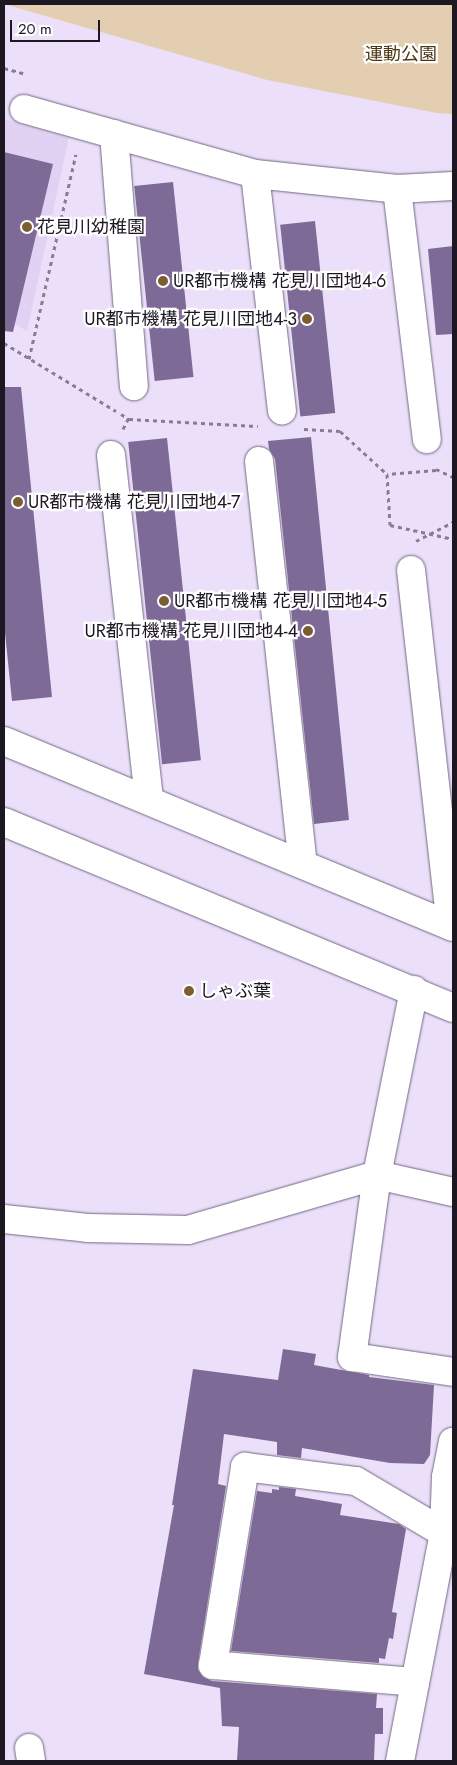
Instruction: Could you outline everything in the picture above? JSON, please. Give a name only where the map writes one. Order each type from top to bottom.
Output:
[{"type":"street","points":[[24,109],[255,174],[397,189],[453,186]]},
{"type":"street","points":[[114,134],[134,386]]},
{"type":"street","points":[[255,174],[273,418]]},
{"type":"street","points":[[397,189],[427,439]]},
{"type":"street","points":[[111,455],[149,801]]},
{"type":"street","points":[[259,461],[303,865]]},
{"type":"street","points":[[4,741],[452,926],[411,570]]},
{"type":"street","points":[[4,822],[414,990],[453,1008]]},
{"type":"street","points":[[414,990],[378,1175],[352,1357],[453,1372]]},
{"type":"street","points":[[4,1219],[88,1228],[188,1230],[378,1175],[453,1192]]},
{"type":"street","points":[[400,1761],[415,1682],[448,1533],[446,1477],[453,1442]]},
{"type":"street","points":[[415,1682],[213,1665],[245,1467],[356,1481],[448,1533]]},
{"type":"path","points":[[4,68],[23,73]]},
{"type":"path","points":[[29,358],[83,125]]},
{"type":"path","points":[[4,343],[128,418],[273,418]]},
{"type":"path","points":[[302,429],[340,431],[387,474],[390,525],[427,535],[453,539]]},
{"type":"path","points":[[387,474],[436,470]]},
{"type":"path","points":[[411,570],[412,543],[453,522]]},
{"type":"shaded area","name":"花見川幼稚園","points":[[4,119],[69,137],[27,331],[4,318]]},
{"type":"green space","name":"運動公園","points":[[4,4],[453,4],[453,114],[437,113],[267,80]]},
{"type":"building","points":[[4,152],[53,164],[13,332],[4,331]]},
{"type":"building","name":"UR都市機構 花見川団地4-6","points":[[173,182],[193,377],[155,381],[134,186]]},
{"type":"building","name":"UR都市機構 花見川団地4-3","points":[[315,221],[335,413],[300,417],[280,225]]},
{"type":"building","points":[[453,246],[453,334],[436,335],[428,249]]},
{"type":"building","name":"UR都市機構 花見川団地4-7","points":[[4,387],[21,387],[52,697],[12,701],[4,623]]},
{"type":"building","name":"UR都市機構 花見川団地4-4","points":[[311,437],[349,820],[314,824],[275,459],[269,449],[268,441]]},
{"type":"building","name":"UR都市機構 花見川団地4-5","points":[[167,438],[201,760],[162,764],[128,442]]},
{"type":"building","points":[[283,1349],[316,1354],[314,1365],[369,1375],[369,1377],[434,1385],[430,1455],[424,1464],[390,1463],[302,1448],[301,1458],[277,1455],[277,1442],[224,1434],[218,1484],[226,1486],[198,1670],[203,1677],[212,1681],[377,1694],[376,1708],[383,1708],[383,1734],[375,1734],[374,1761],[237,1761],[239,1727],[222,1726],[220,1688],[144,1674],[174,1505],[172,1505],[193,1369],[278,1380]]},
{"type":"building","points":[[279,1487],[296,1489],[295,1496],[342,1504],[340,1515],[399,1524],[406,1529],[392,1612],[397,1613],[393,1639],[389,1638],[385,1659],[379,1658],[379,1663],[231,1651],[257,1491],[272,1493],[272,1489],[279,1490]]},
{"type":"place","name":"花見川幼稚園","points":[[27,227]]},
{"type":"place","name":"UR都市機構 花見川団地4-6","points":[[163,281]]},
{"type":"place","name":"UR都市機構 花見川団地4-3","points":[[307,319]]},
{"type":"place","name":"UR都市機構 花見川団地4-7","points":[[18,502]]},
{"type":"place","name":"UR都市機構 花見川団地4-5","points":[[164,601]]},
{"type":"place","name":"UR都市機構 花見川団地4-4","points":[[308,631]]},
{"type":"place","name":"しゃぶ葉","points":[[189,991]]}]
